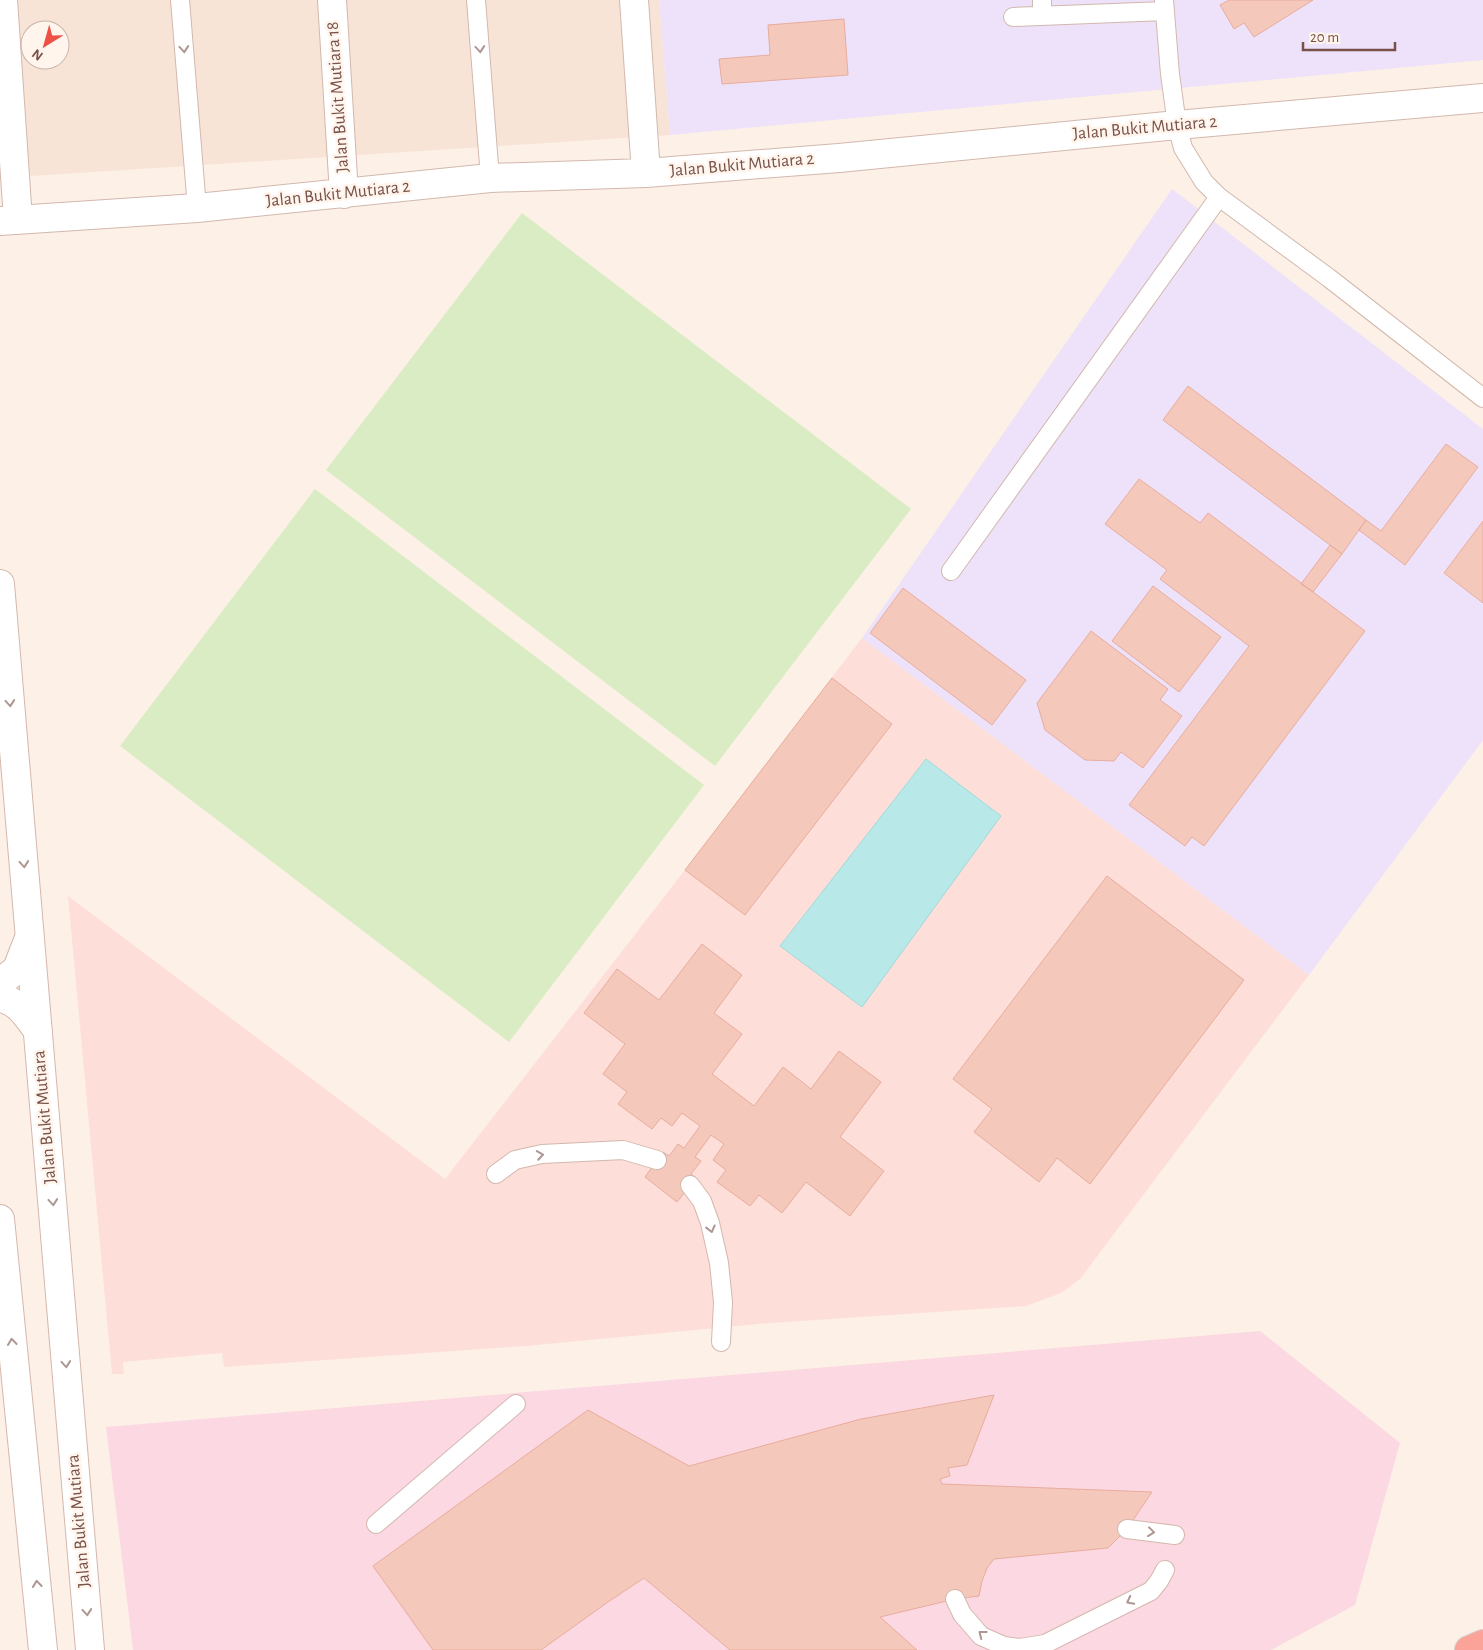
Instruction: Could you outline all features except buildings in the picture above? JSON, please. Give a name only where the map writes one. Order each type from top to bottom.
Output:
[{"type":"highway","points":[[1469,1650],[1483,1644]]},
{"type":"street","points":[[3,0],[9,220]]},
{"type":"street","name":"Jalan Bukit Mutiara 18","points":[[332,0],[344,194]]},
{"type":"street","points":[[634,0],[646,173]]},
{"type":"street","name":"Jalan Bukit Mutiara 2","points":[[9,220],[197,208],[490,178],[646,173],[829,158],[1483,98]]},
{"type":"street","name":"Jalan Bukit Mutiara","points":[[0,584],[90,1650]]},
{"type":"street","points":[[0,983],[17,969],[30,935]]},
{"type":"street","points":[[0,998],[6,999],[21,1008],[38,1031]]},
{"type":"street","points":[[0,1219],[43,1650]]},
{"type":"lane","points":[[180,0],[197,208]]},
{"type":"lane","points":[[476,0],[490,178]]},
{"type":"lane","points":[[1013,17],[1042,8],[1165,6],[1170,74],[1183,148],[1204,182],[1219,197],[1329,278],[1483,398]]},
{"type":"lane","points":[[951,570],[1219,197]]},
{"type":"lane","points":[[496,1174],[515,1160],[542,1154],[623,1150],[658,1160]]},
{"type":"lane","points":[[690,1186],[702,1201],[719,1263],[723,1302],[721,1342]]},
{"type":"lane","points":[[376,1524],[516,1404]]},
{"type":"lane","points":[[1127,1529],[1175,1535]]},
{"type":"lane","points":[[955,1599],[962,1614],[981,1636],[1004,1646],[1020,1648],[1046,1647],[1151,1590],[1165,1570]]},
{"type":"shaded area","points":[[0,0],[659,0],[670,135],[0,178]]},
{"type":"shaded area","points":[[659,0],[1483,0],[1483,60],[670,135]]},
{"type":"shaded area","points":[[1172,189],[1483,429],[1483,740],[1309,975],[862,638]]},
{"type":"shaded area","points":[[862,638],[1309,975],[1080,1279],[1061,1293],[1026,1306],[770,1323],[525,1346],[224,1367],[222,1353],[123,1362],[124,1374],[112,1374],[68,896],[445,1179]]},
{"type":"shaded area","points":[[1260,1331],[1400,1443],[1355,1605],[1271,1650],[133,1650],[106,1427]]},
{"type":"green space","points":[[522,213],[911,509],[715,766],[326,470]]},
{"type":"green space","points":[[315,489],[704,785],[509,1042],[120,746]]},
{"type":"water","points":[[926,759],[1001,816],[862,1007],[780,946]]}]
